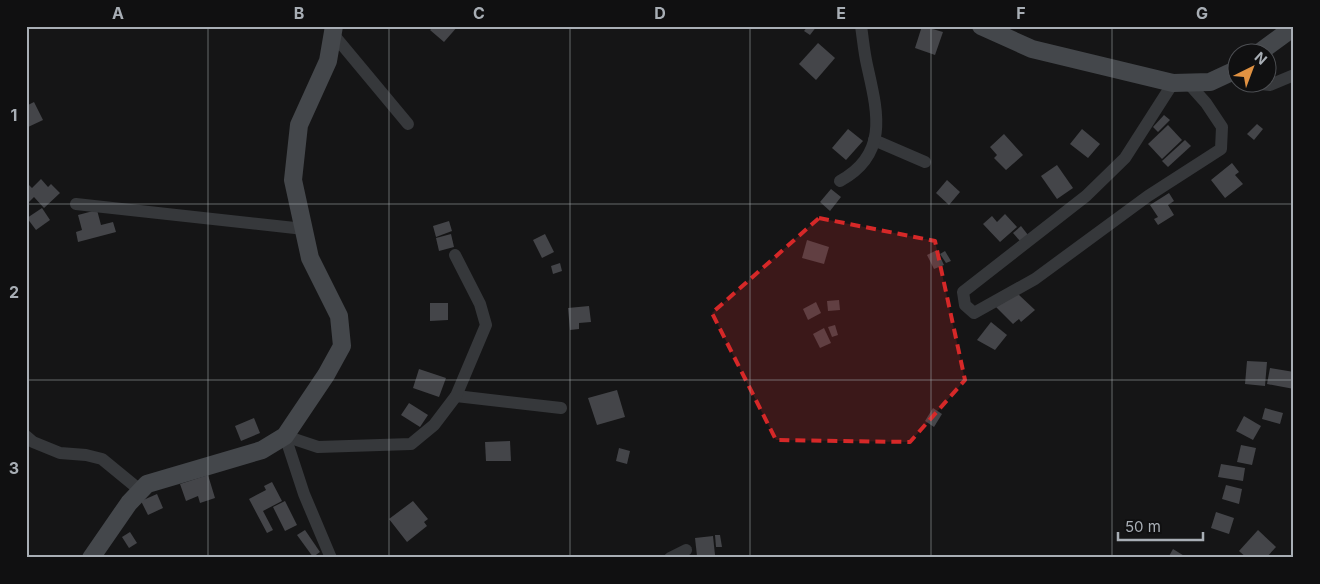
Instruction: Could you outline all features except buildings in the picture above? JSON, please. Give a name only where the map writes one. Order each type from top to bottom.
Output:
[{"type":"street","points":[[840,180],[852,174],[870,154],[878,130],[875,101],[861,26]]},
{"type":"street","points":[[981,26],[1032,49],[1181,83],[1210,82],[1228,78]]},
{"type":"street","points":[[1274,42],[1294,27]]},
{"type":"street","points":[[333,30],[408,124]]},
{"type":"street","points":[[91,558],[129,503],[147,484],[262,450],[286,436],[342,346],[339,316],[310,258],[293,180],[300,125],[328,61],[333,30]]},
{"type":"street","points":[[1278,82],[1294,75]]},
{"type":"street","points":[[1181,83],[1206,103],[1222,127],[1221,149],[1148,196],[1035,280],[974,312],[965,305],[963,292],[1086,196],[1125,158],[1181,83]]},
{"type":"street","points":[[874,140],[925,162]]},
{"type":"street","points":[[76,204],[304,229]]},
{"type":"street","points":[[286,436],[318,447],[326,445],[411,444],[434,425],[456,396],[486,325],[480,304],[455,255]]},
{"type":"street","points":[[456,396],[561,408]]},
{"type":"street","points":[[26,436],[33,442],[60,453],[86,455],[102,460],[141,491]]},
{"type":"street","points":[[286,436],[304,494],[331,558]]},
{"type":"street","points":[[670,558],[686,550]]},
{"type":"highlighted area","points":[[819,218],[935,241],[965,380],[910,442],[776,440],[712,313]]}]
